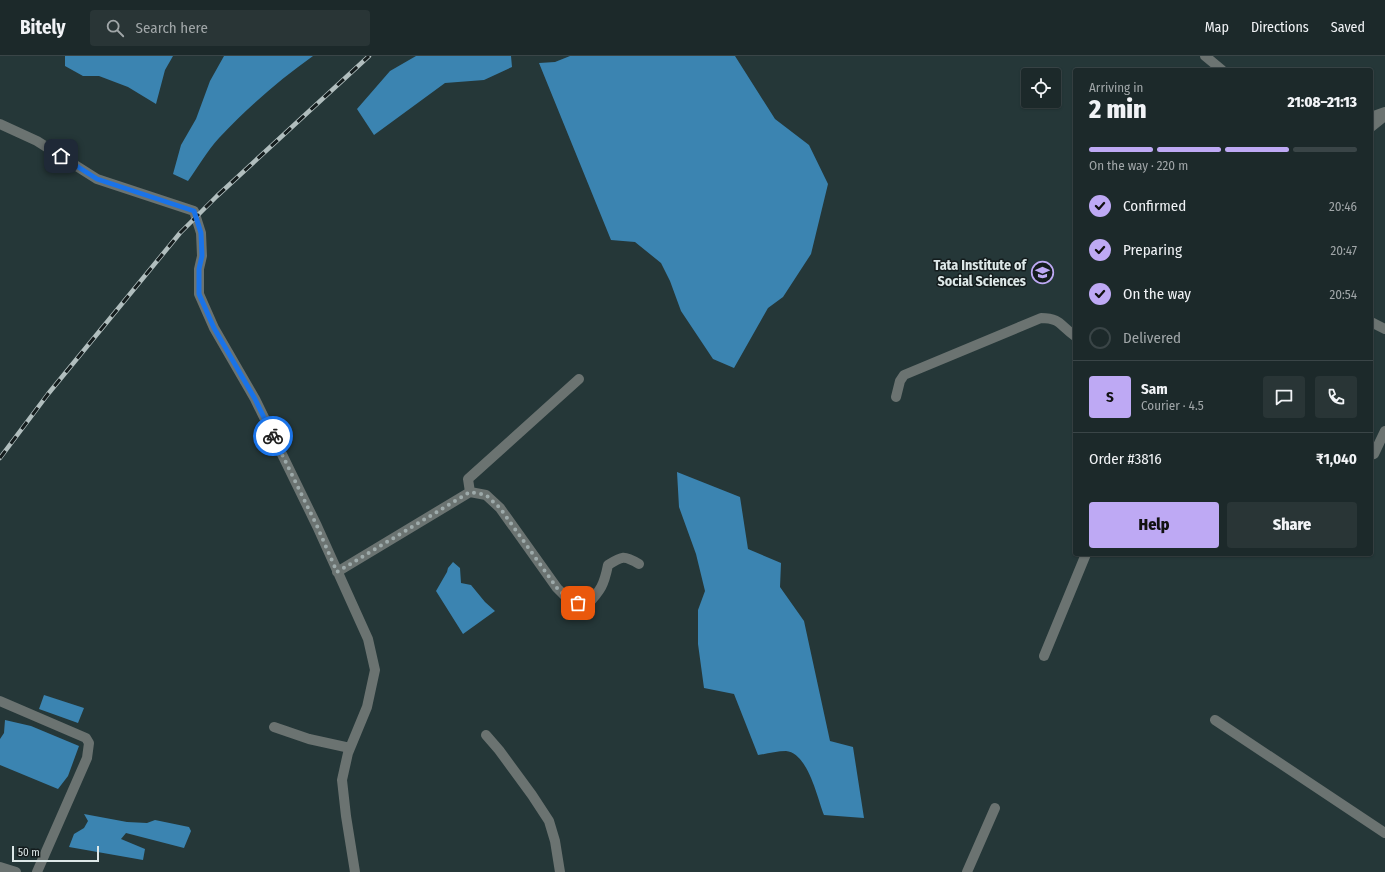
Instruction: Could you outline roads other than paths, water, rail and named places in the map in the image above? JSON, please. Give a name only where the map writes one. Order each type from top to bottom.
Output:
[{"type":"street","points":[[1205,56],[1220,68]]},
{"type":"street","points":[[1373,115],[1385,112]]},
{"type":"street","points":[[1373,125],[1385,116]]},
{"type":"street","points":[[0,124],[37,141],[97,179],[194,211],[201,233],[202,256],[199,269],[199,294],[214,328],[255,399],[317,526],[368,639],[375,670],[367,706],[350,748],[342,780],[355,872]]},
{"type":"street","points":[[896,397],[900,382],[904,375],[1041,318],[1051,318],[1058,321],[1066,330],[1073,335]]},
{"type":"street","points":[[1373,323],[1385,329]]},
{"type":"street","points":[[470,492],[468,479],[579,379]]},
{"type":"street","points":[[1373,454],[1385,431]]},
{"type":"street","points":[[337,572],[470,492],[486,495],[500,508],[557,588],[569,600],[588,605],[604,584],[608,565],[620,558],[627,557],[638,564]]},
{"type":"street","points":[[1044,656],[1085,556]]},
{"type":"street","points":[[0,701],[86,738],[89,743],[87,758],[37,872]]},
{"type":"street","points":[[1215,720],[1385,833]]},
{"type":"street","points":[[274,726],[309,739],[350,748]]},
{"type":"street","points":[[486,735],[527,788],[549,821],[560,872]]},
{"type":"street","points":[[967,872],[995,808]]},
{"type":"street","points":[[0,867],[16,872]]},
{"type":"water","points":[[65,56],[173,56],[165,70],[156,104],[128,87],[99,76],[83,76],[65,66]]},
{"type":"water","points":[[224,56],[313,56],[252,105],[219,138],[210,148],[188,181],[173,174],[181,145],[196,119],[210,81]]},
{"type":"water","points":[[416,56],[511,56],[512,67],[484,80],[445,83],[374,135],[357,109],[390,71]]},
{"type":"water","points":[[570,56],[735,56],[775,119],[809,145],[828,184],[811,254],[783,297],[768,308],[734,368],[713,359],[681,311],[670,281],[661,263],[635,242],[611,240],[539,63],[555,62]]},
{"type":"water","points":[[677,472],[740,497],[748,549],[781,563],[780,587],[804,621],[830,741],[853,747],[864,818],[824,815],[811,777],[800,759],[794,754],[786,751],[758,755],[734,694],[704,688],[698,644],[698,610],[705,591],[696,554],[679,507]]},
{"type":"water","points":[[453,562],[460,568],[461,583],[471,585],[485,602],[495,611],[463,634],[436,591],[448,568]]},
{"type":"water","points":[[44,695],[84,708],[78,723],[39,709]]},
{"type":"water","points":[[5,720],[31,726],[79,746],[68,776],[58,789],[0,765],[0,739],[4,733]]},
{"type":"water","points":[[84,814],[127,822],[147,823],[155,820],[189,827],[191,831],[184,848],[126,833],[121,839],[145,849],[143,860],[69,847],[74,834],[84,828],[88,821]]},
{"type":"railway","points":[[0,458],[48,394],[180,233],[217,196],[369,56]]},
{"type":"place","name":"Tata Institute of Social Sciences","points":[[1042,273]]}]
